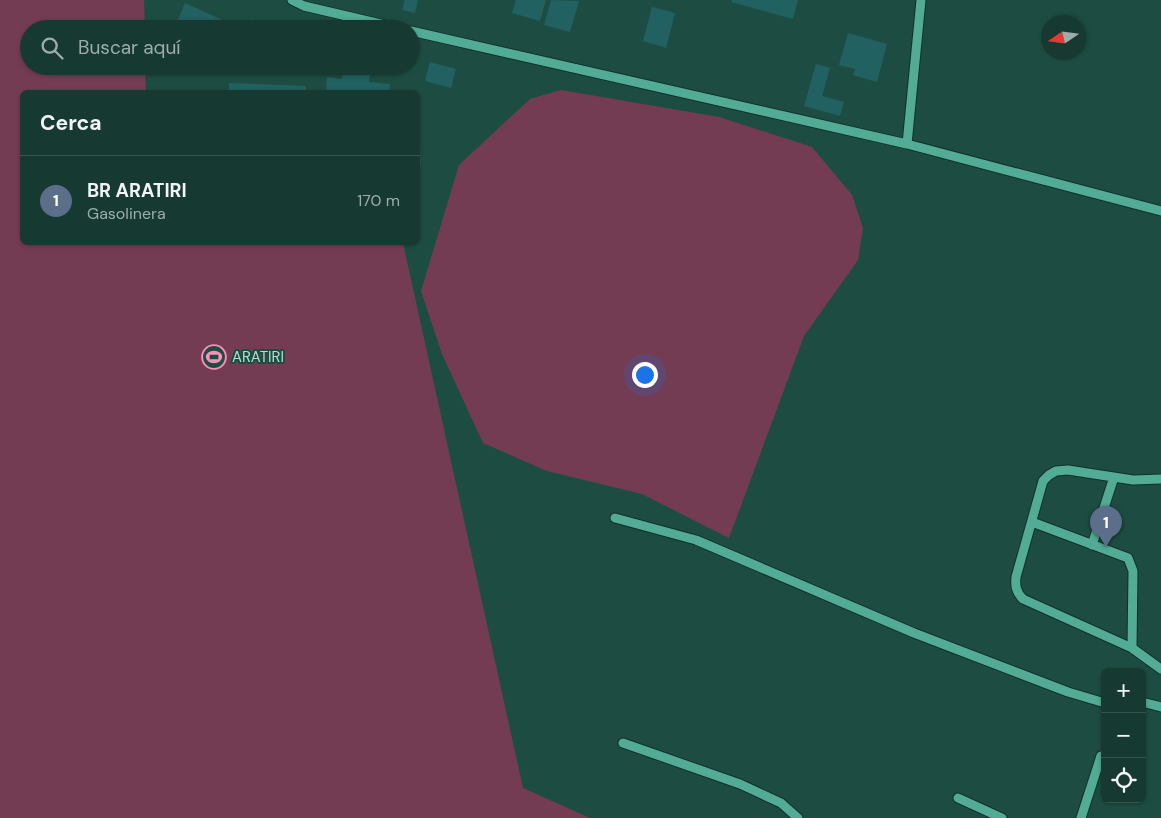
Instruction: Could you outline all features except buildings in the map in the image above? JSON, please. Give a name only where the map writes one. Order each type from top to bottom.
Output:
[{"type":"street","points":[[292,0],[304,6],[364,20]]},
{"type":"street","points":[[907,144],[921,0]]},
{"type":"street","points":[[420,33],[907,144],[1161,211]]},
{"type":"street","points":[[1161,479],[1133,480],[1068,470],[1056,471],[1049,475],[1043,481],[1016,577],[1015,587],[1023,599],[1132,648],[1161,669]]},
{"type":"street","points":[[1092,545],[1114,477]]},
{"type":"street","points":[[615,518],[696,540],[914,634],[1068,692],[1101,702]]},
{"type":"street","points":[[1032,522],[1128,558],[1132,565],[1132,648]]},
{"type":"street","points":[[1146,703],[1161,707]]},
{"type":"street","points":[[623,743],[740,784],[780,803],[798,818]]},
{"type":"street","points":[[1081,818],[1101,756]]},
{"type":"street","points":[[958,798],[1002,818]]},
{"type":"shaded area","name":"ARATIRI","points":[[0,0],[144,0],[145,20],[20,20],[20,75],[145,75],[146,90],[20,90],[20,245],[403,245],[523,788],[590,818],[0,818]]},
{"type":"shaded area","points":[[561,90],[719,117],[812,147],[852,195],[863,228],[858,260],[804,336],[729,538],[642,494],[547,471],[483,443],[442,354],[421,291],[459,165],[530,99]]},
{"type":"place","name":"ARATIRI","points":[[214,357]]},
{"type":"place","name":"BR ARATIRI","points":[[1106,547]]}]
